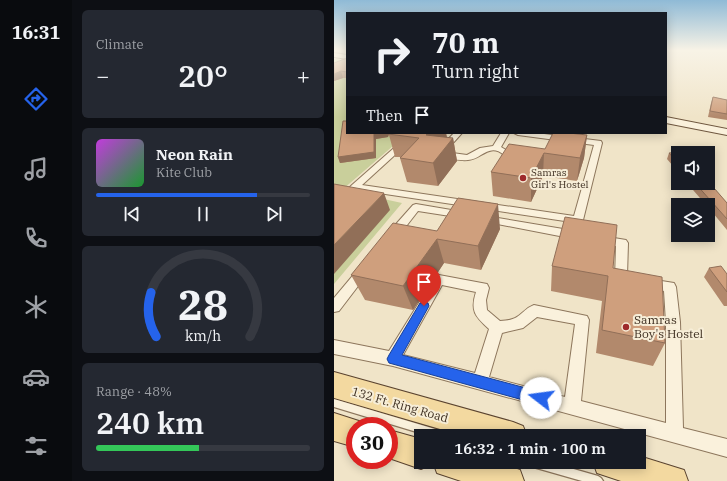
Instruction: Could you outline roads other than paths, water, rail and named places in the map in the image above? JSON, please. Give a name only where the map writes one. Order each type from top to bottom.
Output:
[{"type":"main road","name":"132 Ft. Ring Road","points":[[334,385],[488,429]]},
{"type":"main road","points":[[334,427],[346,430]]},
{"type":"main road","points":[[398,447],[414,452]]},
{"type":"main road","points":[[470,469],[509,481]]},
{"type":"main road","points":[[632,469],[673,481]]},
{"type":"street","points":[[667,120],[727,132]]},
{"type":"street","points":[[414,134],[355,187],[578,220],[598,143],[552,140],[523,134]]},
{"type":"street","points":[[457,134],[439,154],[469,158],[477,152],[489,148],[496,148],[504,150],[508,155],[505,162],[518,163]]},
{"type":"street","points":[[496,148],[504,134]]},
{"type":"street","points":[[387,242],[416,207],[622,243],[621,279],[670,287],[673,322],[676,434]]},
{"type":"street","points":[[334,307],[373,260]]},
{"type":"street","points":[[393,359],[439,280],[483,288],[480,300],[481,313],[496,327],[511,327],[524,321],[534,310],[582,320],[572,406]]},
{"type":"street","points":[[480,382],[496,327]]},
{"type":"street","points":[[334,347],[393,359],[727,448]]},
{"type":"lane","points":[[334,403],[421,429]]},
{"type":"lane","points":[[558,469],[598,481]]},
{"type":"place","name":"Samras Girl's Hostel","points":[[523,178]]},
{"type":"place","name":"Samras Boy's Hostel","points":[[626,327]]}]
